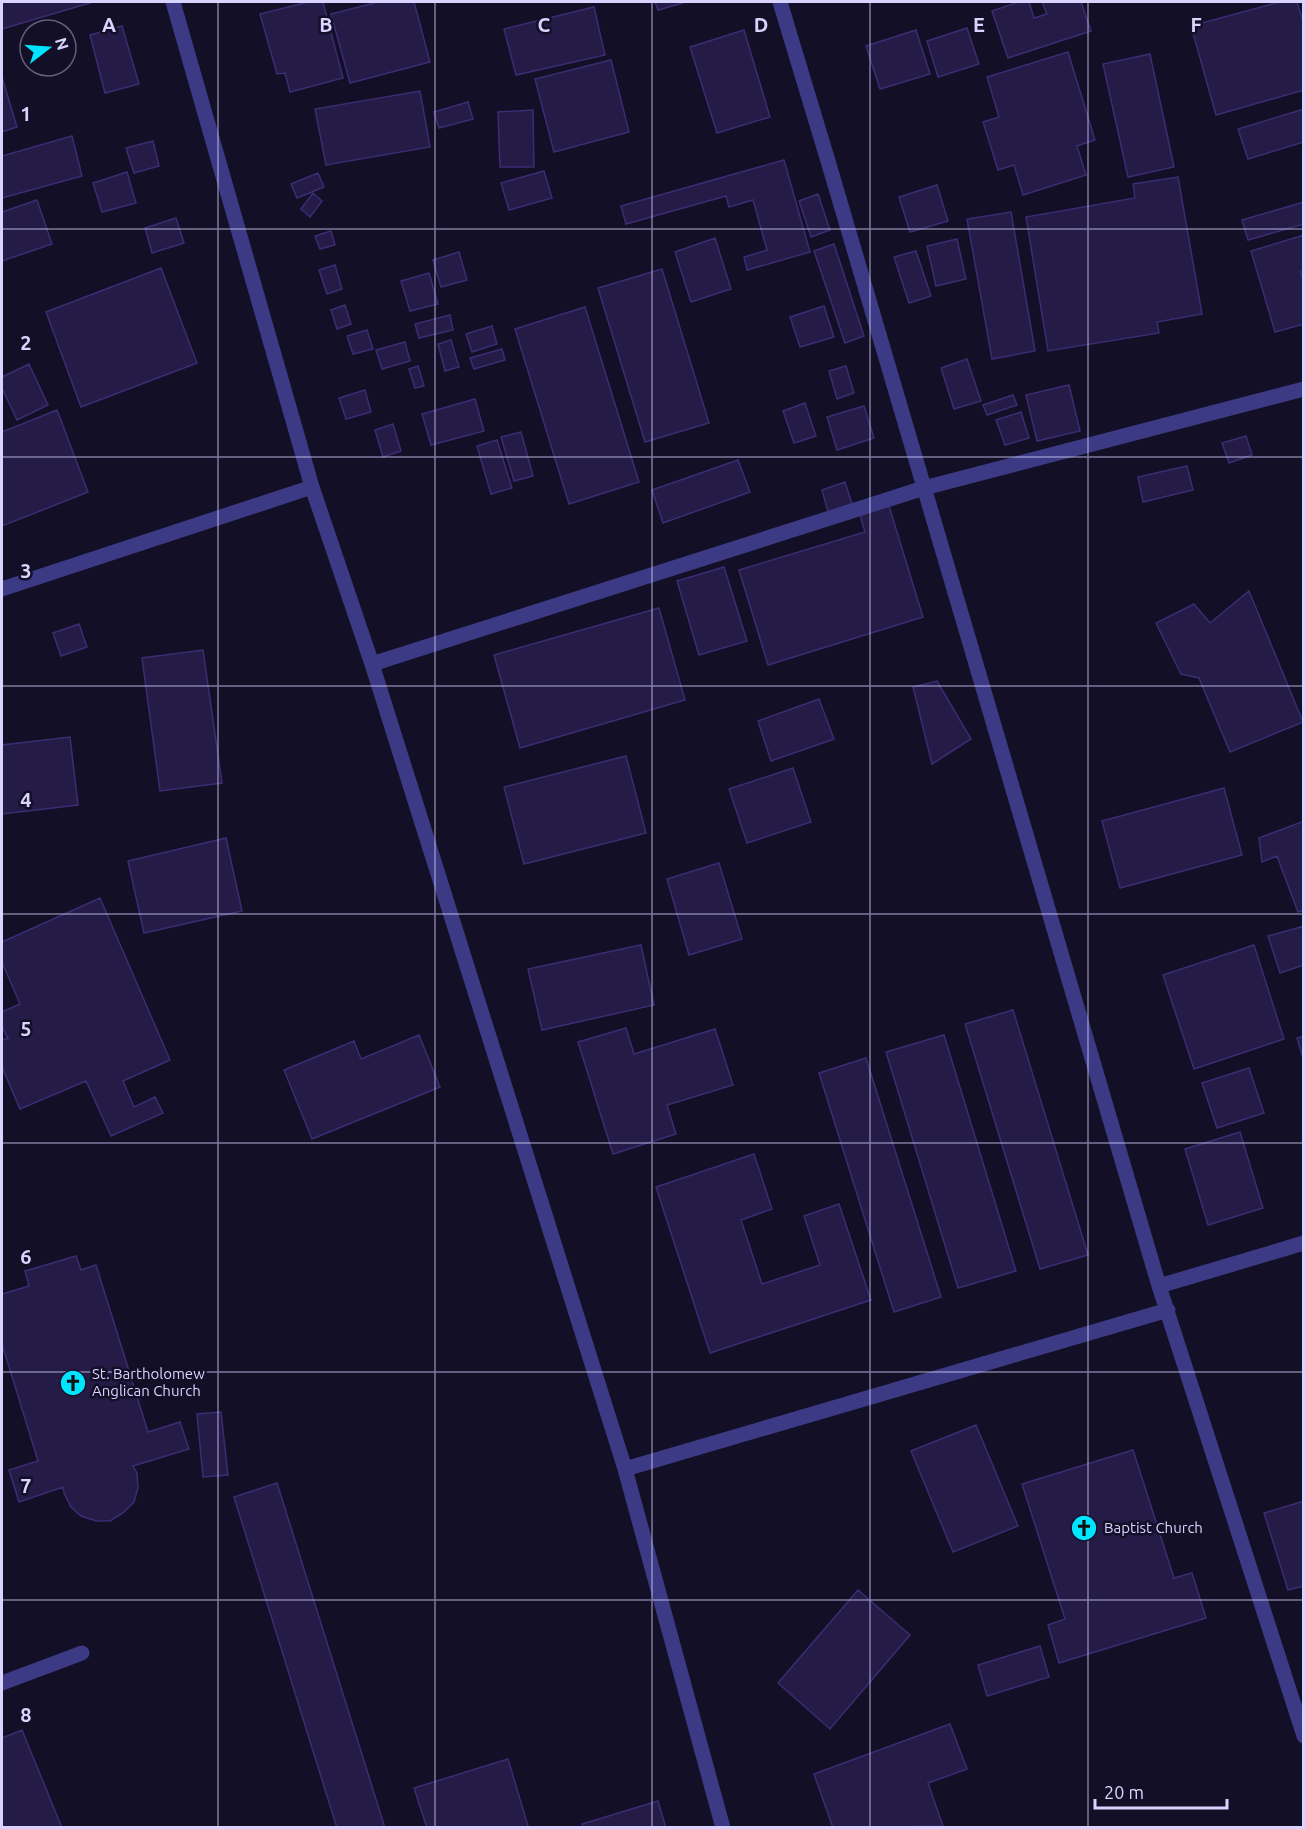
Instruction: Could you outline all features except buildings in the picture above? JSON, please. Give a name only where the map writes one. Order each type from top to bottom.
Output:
[{"type":"street","points":[[173,2],[312,487],[372,664],[625,1469],[723,1827]]},
{"type":"street","points":[[780,2],[1159,1286],[1304,1736]]},
{"type":"street","points":[[372,664],[924,488],[1304,389]]},
{"type":"street","points":[[2,589],[312,487]]},
{"type":"street","points":[[1159,1286],[1304,1243]]},
{"type":"street","points":[[625,1469],[1168,1310]]},
{"type":"street","points":[[2,1683],[82,1653]]},
{"type":"place","name":"St. Bartholomew Anglican Church","points":[[73,1383]]},
{"type":"place","name":"Baptist Church","points":[[1084,1528]]}]
